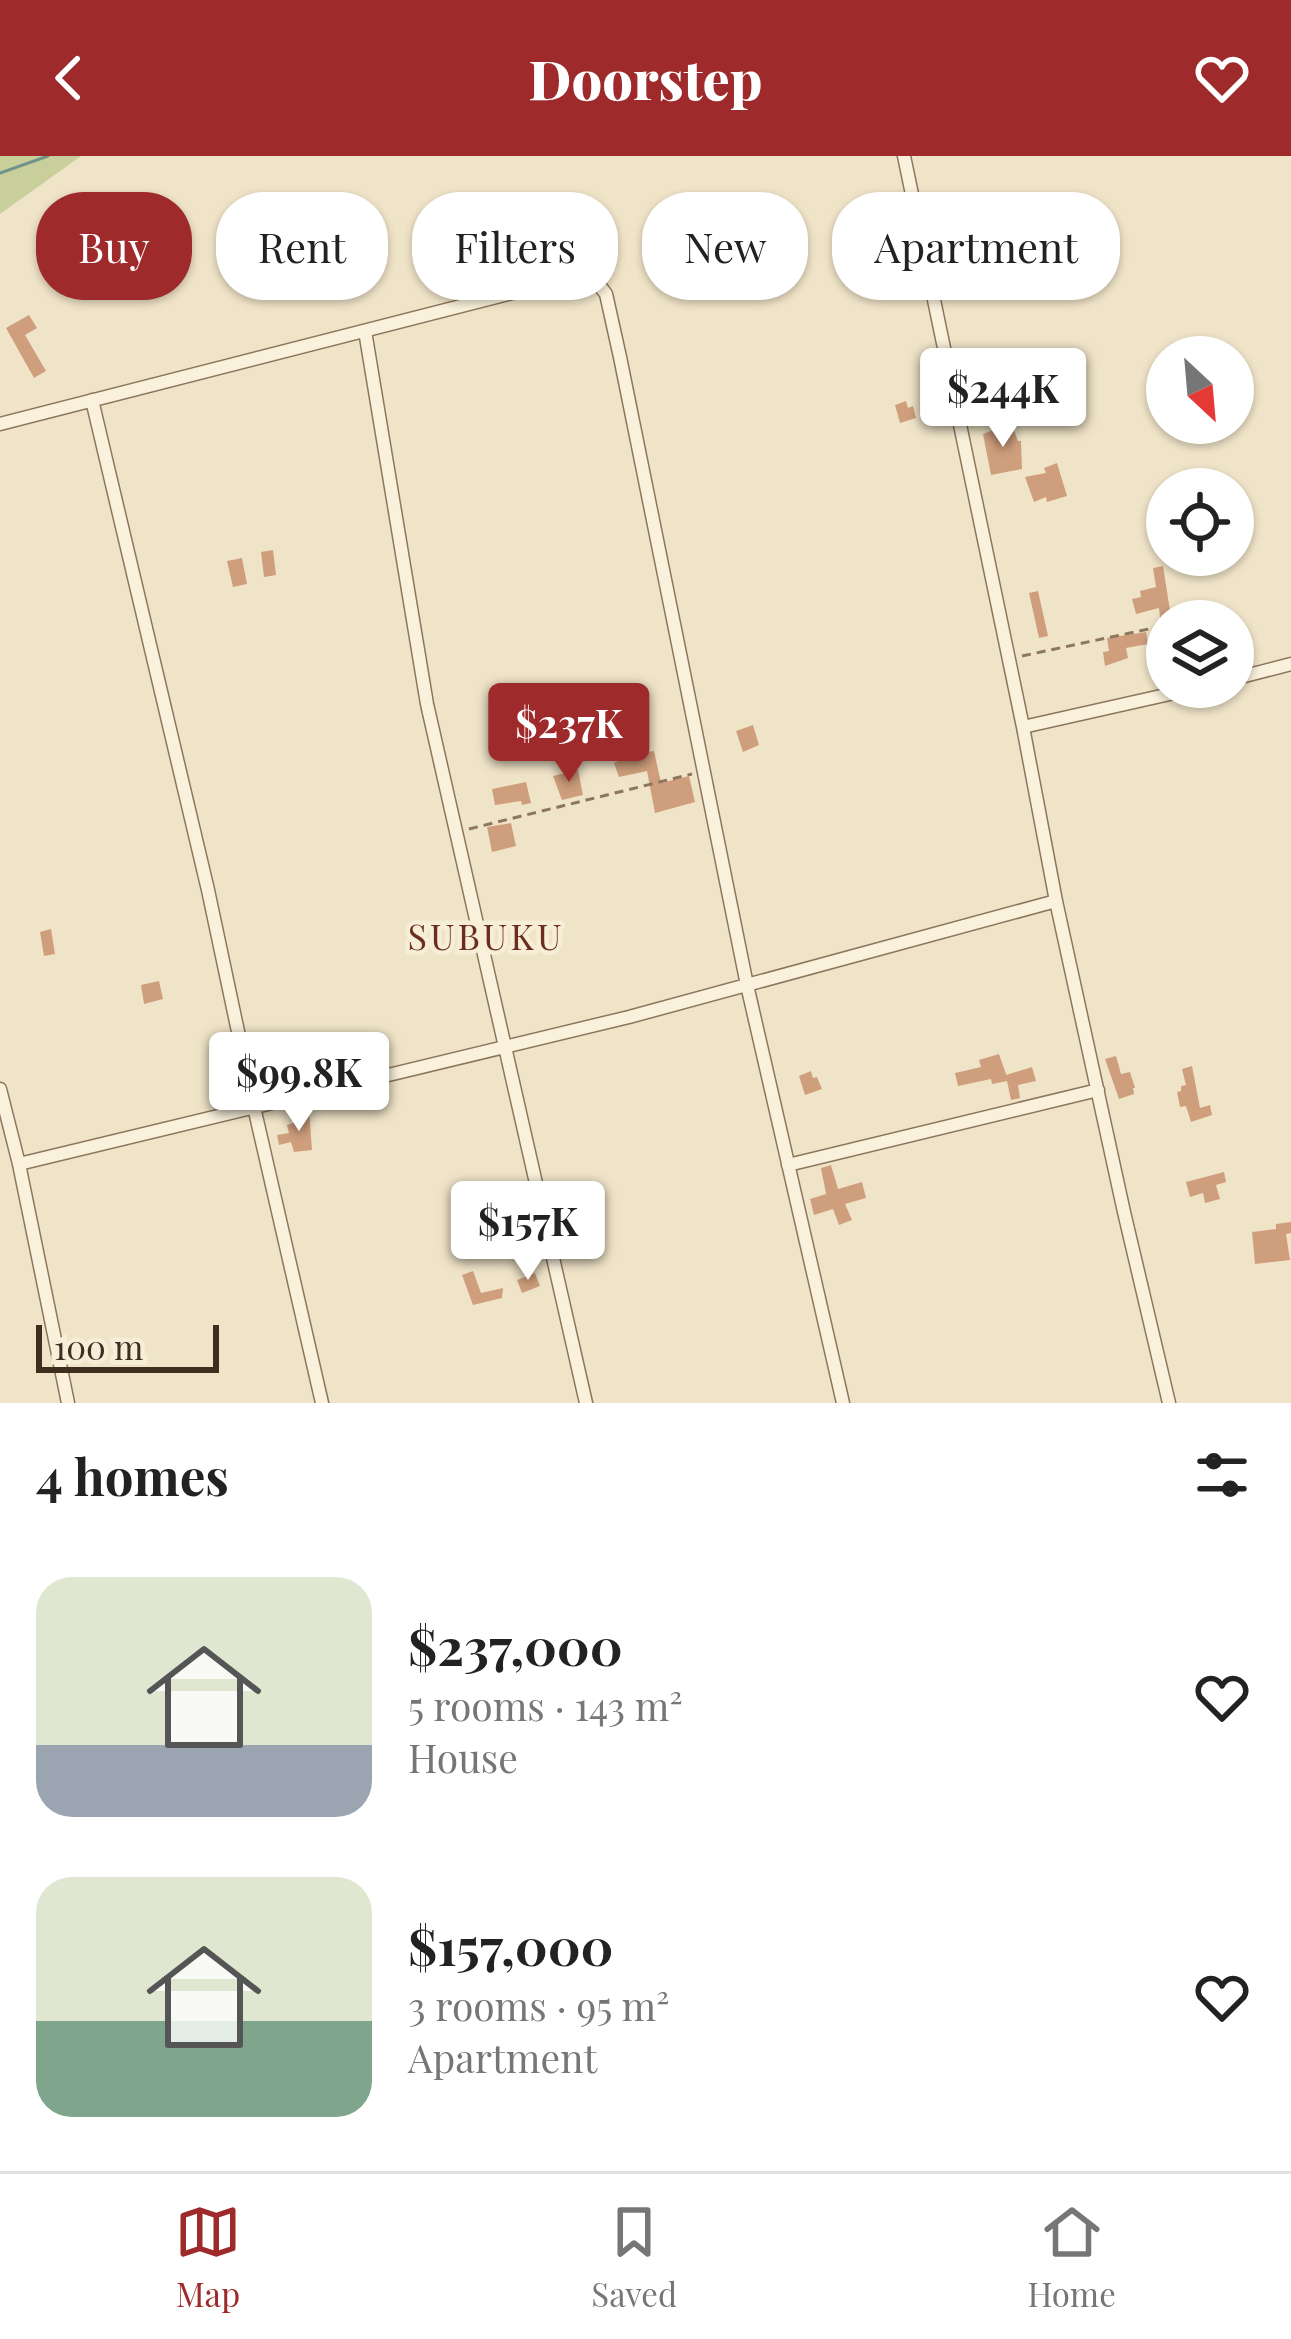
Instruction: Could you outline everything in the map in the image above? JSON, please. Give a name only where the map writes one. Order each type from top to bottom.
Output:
[{"type":"street","points":[[904,156],[1056,901],[1169,1403]]},
{"type":"street","points":[[0,424],[590,273],[606,294],[747,985],[843,1403]]},
{"type":"street","points":[[365,331],[427,704],[586,1403]]},
{"type":"street","points":[[92,400],[322,1403]]},
{"type":"street","points":[[1254,674],[1291,664]]},
{"type":"street","points":[[1023,727],[1146,699]]},
{"type":"street","points":[[19,1164],[629,1017],[1056,901]]},
{"type":"street","points":[[0,1090],[68,1403]]},
{"type":"street","points":[[788,1165],[1098,1090]]},
{"type":"path","points":[[1009,659],[1146,629]]},
{"type":"path","points":[[455,832],[704,771]]},
{"type":"green space","points":[[0,156],[81,156],[0,214]]},
{"type":"building","points":[[29,315],[37,328],[25,335],[46,371],[34,378],[6,328]]},
{"type":"building","points":[[980,378],[986,412],[975,414],[969,380]]},
{"type":"building","points":[[906,401],[916,418],[900,423],[895,405]]},
{"type":"building","points":[[1011,423],[1021,441],[1022,469],[991,475],[983,434]]},
{"type":"building","points":[[1057,463],[1067,496],[1034,502],[1025,477],[1046,473],[1044,468]]},
{"type":"building","points":[[273,550],[276,575],[264,577],[261,552]]},
{"type":"building","points":[[242,558],[247,584],[233,587],[227,561]]},
{"type":"building","points":[[1154,576],[1165,576],[1168,600],[1146,600],[1146,611],[1136,614],[1132,599],[1156,587]]},
{"type":"building","points":[[1038,591],[1048,636],[1039,638],[1029,593]]},
{"type":"building","points":[[1146,632],[1146,644],[1126,648],[1128,658],[1105,666],[1107,638]]},
{"type":"building","points":[[753,725],[759,745],[743,752],[736,731]]},
{"type":"building","points":[[654,751],[661,783],[689,776],[695,802],[655,813],[647,771],[619,777],[614,763]]},
{"type":"building","points":[[578,770],[583,795],[562,800],[553,776]]},
{"type":"building","points":[[526,782],[531,803],[495,805],[492,789]]},
{"type":"building","points":[[511,823],[516,846],[492,852],[487,827]]},
{"type":"building","points":[[51,929],[55,954],[44,956],[40,932]]},
{"type":"building","points":[[159,981],[163,999],[144,1004],[141,985]]},
{"type":"building","points":[[999,1054],[1006,1075],[1032,1067],[1036,1081],[1018,1085],[1020,1098],[1011,1100],[1007,1081],[992,1084],[991,1079],[958,1086],[955,1073],[981,1067],[979,1060]]},
{"type":"building","points":[[1116,1056],[1121,1074],[1130,1072],[1135,1088],[1134,1094],[1119,1099],[1105,1059]]},
{"type":"building","points":[[1192,1066],[1200,1108],[1210,1105],[1212,1115],[1191,1122],[1186,1106],[1180,1107],[1177,1092],[1186,1085],[1182,1069]]},
{"type":"building","points":[[811,1071],[822,1089],[805,1095],[799,1076]]},
{"type":"building","points":[[309,1110],[312,1150],[294,1152],[291,1142],[279,1145],[277,1135],[289,1133],[287,1125]]},
{"type":"building","points":[[831,1165],[838,1189],[862,1182],[866,1198],[845,1204],[852,1220],[839,1225],[833,1209],[814,1215],[810,1199],[826,1194],[821,1168]]},
{"type":"building","points":[[1224,1172],[1226,1182],[1216,1185],[1220,1199],[1205,1203],[1203,1193],[1190,1197],[1186,1182]]},
{"type":"building","points":[[1291,1222],[1291,1233],[1286,1234],[1290,1260],[1255,1264],[1252,1232]]},
{"type":"building","points":[[473,1271],[481,1293],[503,1288],[502,1298],[473,1305],[462,1275]]},
{"type":"building","points":[[535,1273],[540,1286],[522,1293],[517,1280]]},
{"type":"waterway","points":[[0,173],[48,156]]},
{"type":"district","name":"SUBUKU","points":[[486,937]]}]
